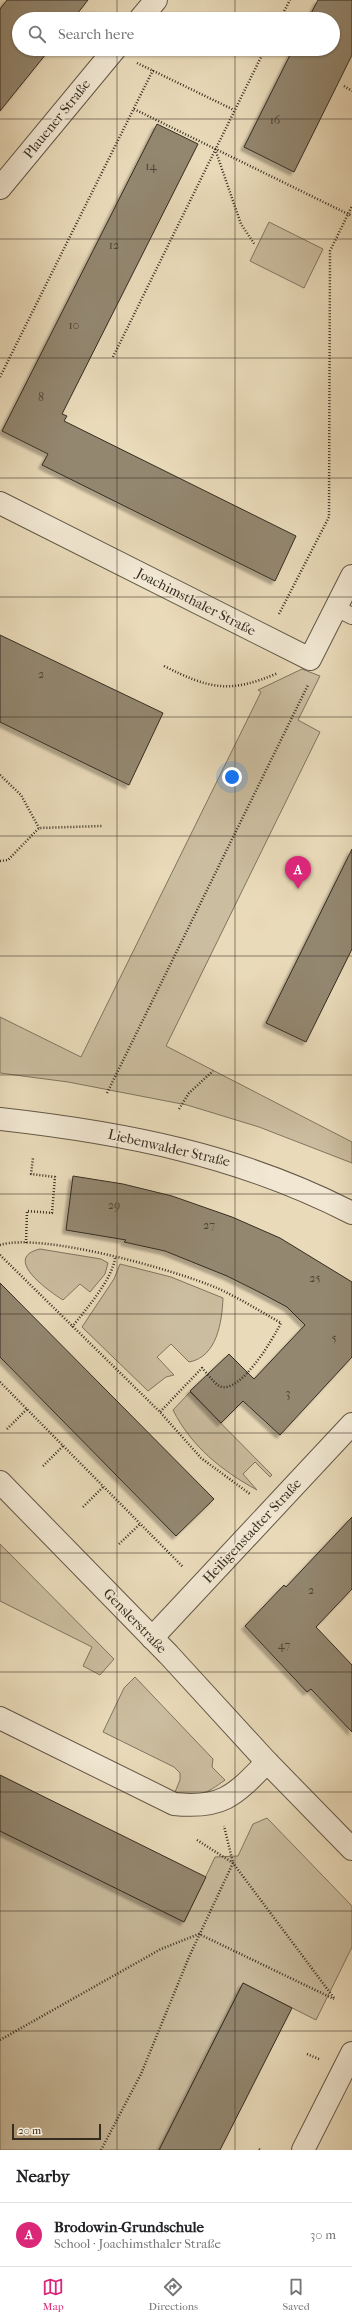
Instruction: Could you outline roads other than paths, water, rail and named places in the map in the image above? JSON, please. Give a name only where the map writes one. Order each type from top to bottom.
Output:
[{"type":"street","points":[[146,12],[156,0]]},
{"type":"street","name":"Plauener Straße","points":[[0,188],[109,56]]},
{"type":"street","name":"Joachimsthaler Straße","points":[[0,503],[310,659],[344,612]]},
{"type":"street","points":[[344,612],[352,576]]},
{"type":"street","name":"Liebenwalder Straße","points":[[0,1119],[89,1130],[167,1145],[241,1165],[322,1197],[352,1213]]},
{"type":"street","name":"Heiligenstadter Straße","points":[[152,1638],[272,1512],[352,1424]]},
{"type":"street","name":"Genslerstraße","points":[[0,1482],[152,1638],[267,1762],[352,1849]]},
{"type":"street","points":[[0,1718],[174,1804],[197,1807],[218,1803],[244,1786],[267,1762]]},
{"type":"street","points":[[303,2150],[352,2053]]},
{"type":"place","name":"Brodowin-Grundschule","points":[[298,889]]}]
